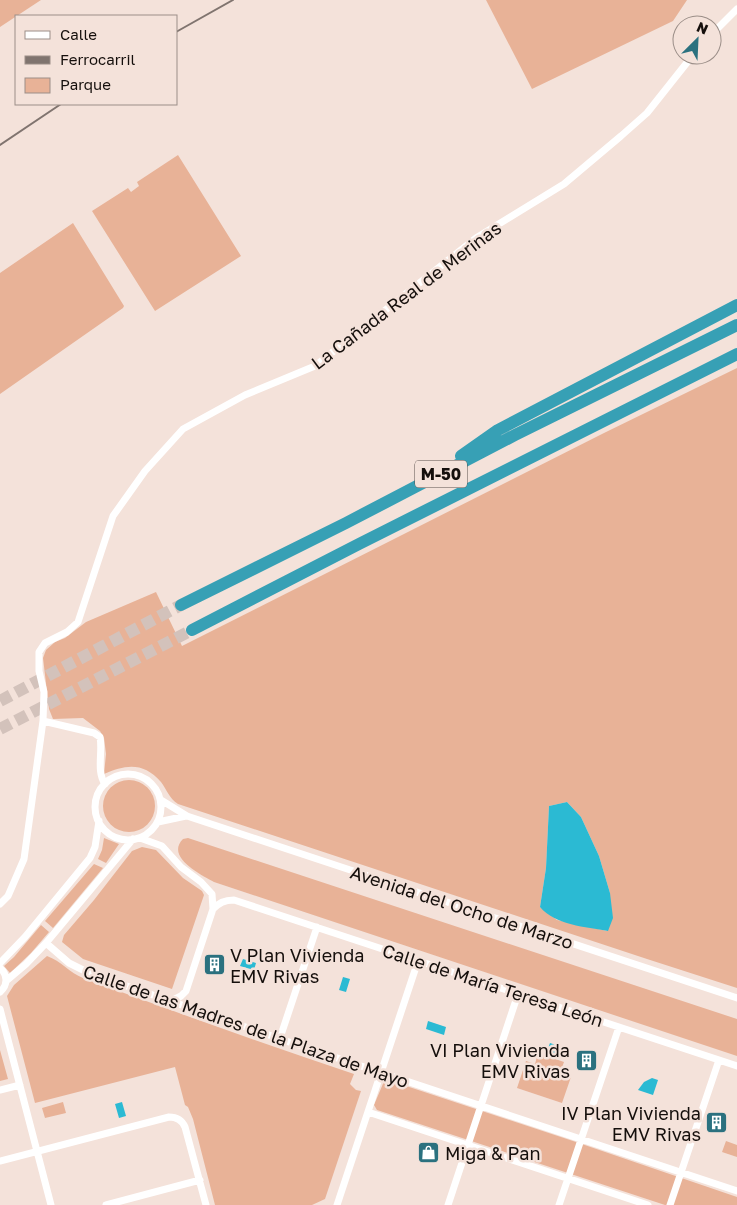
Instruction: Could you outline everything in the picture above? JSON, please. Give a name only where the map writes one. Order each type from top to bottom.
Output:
[{"type":"highway","points":[[413,488],[498,430],[737,305]]},
{"type":"highway","name":"M-50","points":[[181,605],[737,324]]},
{"type":"highway","name":"M-50","points":[[192,630],[737,354]]},
{"type":"street","points":[[722,24],[737,9]]},
{"type":"street","name":"La Cañada Real de Merinas","points":[[0,904],[8,896],[24,859],[43,722],[44,692],[39,671],[39,652],[45,643],[67,632],[78,622],[113,516],[145,471],[183,429],[245,395],[315,366],[476,238],[564,184],[647,113],[685,65]]},
{"type":"street","points":[[43,722],[94,732],[100,737],[100,778],[105,784]]},
{"type":"street","points":[[124,774],[139,775],[151,783],[161,800],[161,812],[158,822],[152,830],[136,838],[126,840],[107,832],[99,821],[96,811],[96,801],[99,792],[105,784],[124,774]]},
{"type":"street","name":"Avenida del Ocho de Marzo","points":[[161,800],[187,816],[737,998]]},
{"type":"street","name":"Avenida del Ocho de Marzo","points":[[158,822],[187,816]]},
{"type":"street","points":[[0,963],[24,938],[90,858],[95,847],[99,821]]},
{"type":"street","points":[[136,838],[162,846],[181,867],[212,894],[213,910],[186,991],[186,999],[191,1009]]},
{"type":"street","points":[[6,981],[46,943],[136,838]]},
{"type":"street","name":"Calle de María Teresa León","points":[[213,910],[219,903],[226,900],[234,900],[737,1066]]},
{"type":"street","points":[[280,1038],[316,927]]},
{"type":"street","name":"Calle de las Madres de la Plaza de Mayo","points":[[46,943],[79,969],[191,1009],[737,1191]]},
{"type":"street","points":[[337,1205],[418,960]]},
{"type":"street","points":[[0,968],[5,973],[6,981],[6,985],[0,992]]},
{"type":"street","points":[[171,1001],[182,996],[186,991]]},
{"type":"street","points":[[448,1205],[518,994]]},
{"type":"street","points":[[0,1009],[51,1205]]},
{"type":"street","points":[[559,1205],[619,1027]]},
{"type":"street","points":[[670,1205],[719,1060]]},
{"type":"street","points":[[0,1090],[20,1085]]},
{"type":"street","points":[[368,1112],[648,1205]]},
{"type":"street","points":[[0,1161],[174,1117],[183,1122],[185,1127],[206,1205]]},
{"type":"street","points":[[106,1205],[200,1180]]},
{"type":"green space","points":[[0,0],[41,0],[18,15],[15,15],[15,17],[0,27]]},
{"type":"green space","points":[[486,0],[687,0],[677,15],[672,15],[672,21],[532,89]]},
{"type":"green space","points":[[178,155],[241,256],[155,311],[92,211],[128,188],[131,192],[139,186],[137,182]]},
{"type":"green space","points":[[73,223],[124,306],[0,394],[0,273]]},
{"type":"green space","points":[[737,368],[737,988],[178,804],[155,776],[141,768],[120,768],[104,774],[106,754],[104,738],[100,731],[83,718],[53,719],[49,709],[43,658],[46,650],[55,642],[65,638],[86,622],[156,592],[182,646]],"holes":[[[567,802],[581,817],[599,856],[610,893],[607,931],[557,920],[540,907],[546,868],[549,806]]]},
{"type":"green space","points":[[129,780],[139,782],[147,788],[153,796],[155,806],[153,816],[147,824],[139,830],[129,832],[119,830],[111,824],[105,816],[103,806],[105,796],[111,788],[119,782]]},
{"type":"green space","points":[[104,838],[119,844],[106,863],[98,859]]},
{"type":"green space","points":[[188,838],[737,1019],[737,1056],[214,882],[194,870],[181,859],[178,852],[179,846],[183,839]]},
{"type":"green space","points":[[142,847],[156,850],[183,878],[202,891],[204,895],[172,989],[83,959],[62,942],[64,935],[132,851]]},
{"type":"green space","points":[[94,864],[103,868],[53,928],[45,921]]},
{"type":"green space","points":[[41,925],[49,932],[10,973],[4,966]]},
{"type":"green space","points":[[47,956],[83,978],[354,1074],[350,1084],[356,1090],[361,1091],[325,1199],[312,1205],[215,1205],[193,1119],[188,1107],[185,1105],[175,1067],[35,1103],[7,996],[14,985]]},
{"type":"green space","points":[[0,1050],[8,1079],[0,1081]]},
{"type":"green space","points":[[538,1053],[564,1062],[560,1073],[571,1077],[562,1103],[517,1088],[526,1061],[535,1064]]},
{"type":"green space","points":[[385,1079],[737,1197],[737,1205],[665,1205],[377,1110],[374,1105]]},
{"type":"green space","points":[[63,1102],[66,1113],[45,1118],[42,1108]]},
{"type":"green space","points":[[726,1141],[737,1145],[737,1157],[722,1152]]},
{"type":"water","points":[[567,802],[581,817],[599,856],[610,893],[613,918],[608,931],[562,921],[546,913],[540,907],[546,868],[549,806]]},
{"type":"water","points":[[243,959],[256,963],[254,970],[240,966]]},
{"type":"water","points":[[343,977],[350,979],[346,992],[339,990]]},
{"type":"water","points":[[428,1021],[446,1027],[444,1035],[426,1029]]},
{"type":"water","points":[[550,1043],[565,1048],[562,1056],[547,1051]]},
{"type":"water","points":[[652,1078],[658,1080],[653,1095],[638,1090],[644,1082]]},
{"type":"water","points":[[122,1102],[126,1116],[119,1118],[115,1104]]},
{"type":"tunnel","points":[[0,701],[181,605]]},
{"type":"tunnel","points":[[0,729],[192,630]]},
{"type":"railway","points":[[178,31],[233,0]]},
{"type":"railway","points":[[0,145],[60,105]]},
{"type":"place","name":"V Plan Vivienda EMV Rivas","points":[[214,965]]},
{"type":"place","name":"VI Plan Vivienda EMV Rivas","points":[[586,1060]]},
{"type":"place","name":"IV Plan Vivienda EMV Rivas","points":[[717,1123]]},
{"type":"place","name":"Miga & Pan","points":[[429,1153]]}]
